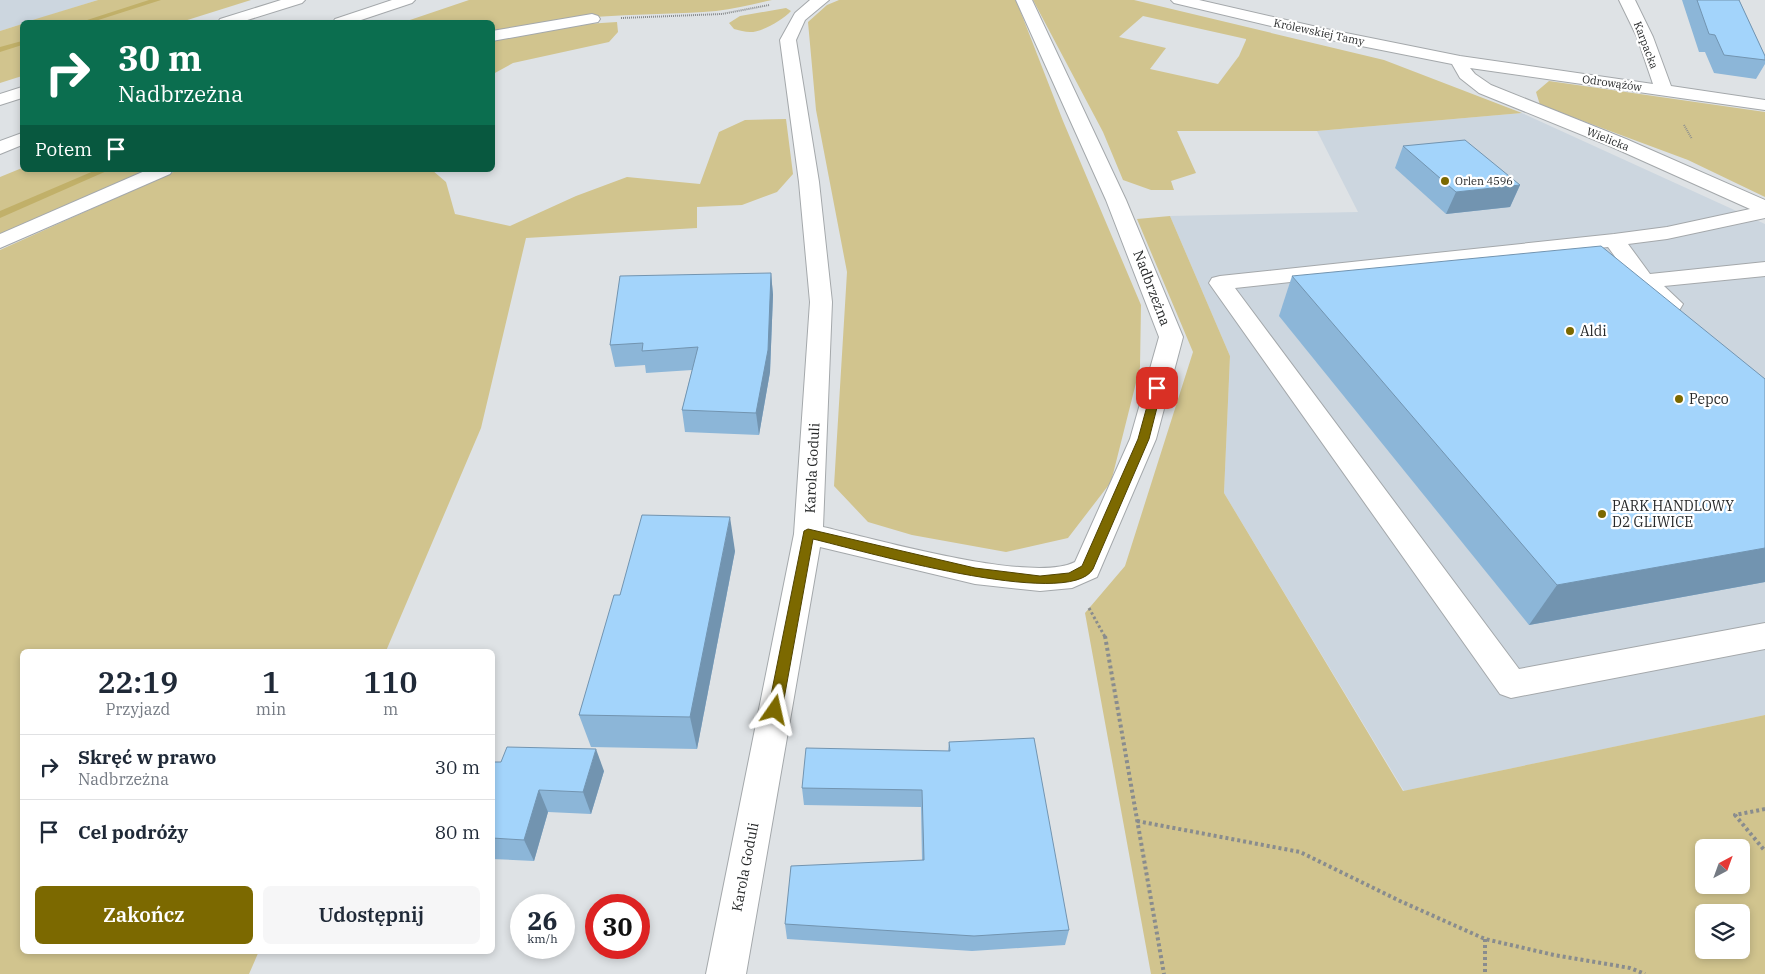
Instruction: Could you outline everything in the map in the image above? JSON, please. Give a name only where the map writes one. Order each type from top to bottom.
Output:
[{"type":"main road","points":[[232,20],[297,0]]},
{"type":"main road","points":[[347,20],[407,0]]},
{"type":"main road","name":"Karola Goduli","points":[[726,974],[808,534],[821,302],[809,182],[788,40],[793,24],[821,0]]},
{"type":"main road","name":"Nadbrzeżna","points":[[1024,0],[1116,200],[1171,337],[1143,439],[1087,569],[1072,577]]},
{"type":"main road","name":"Królewskiej Tamy","points":[[1179,0],[1326,34],[1460,61]]},
{"type":"main road","name":"Karpacka","points":[[1627,0],[1645,37],[1664,90]]},
{"type":"main road","points":[[495,35],[592,19]]},
{"type":"main road","name":"Odrowążów","points":[[1460,61],[1765,105]]},
{"type":"main road","name":"Wielicka","points":[[1460,61],[1461,69],[1485,89],[1637,150],[1765,208]]},
{"type":"main road","points":[[0,100],[20,93]]},
{"type":"main road","points":[[0,148],[20,140]]},
{"type":"main road","points":[[0,242],[158,172]]},
{"type":"main road","points":[[1765,212],[1666,233],[1614,240],[1220,283],[1510,684],[1765,636]]},
{"type":"main road","points":[[1614,240],[1644,281],[1688,317]]},
{"type":"main road","points":[[1644,281],[1765,270]]},
{"type":"main road","points":[[808,534],[975,573],[1040,580],[1072,577]]},
{"type":"path","points":[[592,19],[722,14],[769,5]]},
{"type":"path","points":[[1681,119],[1694,142]]},
{"type":"path","points":[[1072,577],[1105,636],[1164,974]]},
{"type":"path","points":[[1765,809],[1736,815],[1765,851]]},
{"type":"path","points":[[1137,821],[1300,852],[1400,901],[1485,939],[1554,956],[1630,968],[1645,974]]},
{"type":"path","points":[[1485,939],[1485,974]]},
{"type":"shaded area","points":[[0,0],[98,0],[35,20],[20,20],[20,25],[0,31]]},
{"type":"shaded area","points":[[98,0],[251,0],[187,20],[33,20]]},
{"type":"shaded area","points":[[469,0],[772,0],[716,11],[576,18],[520,26],[495,32],[495,20],[410,20]]},
{"type":"shaded area","points":[[839,0],[1016,0],[1063,121],[1141,305],[1140,367],[1111,482],[1068,538],[1006,552],[912,535],[868,522],[834,486],[847,272],[816,110],[808,22],[827,5]]},
{"type":"shaded area","points":[[1033,0],[1134,0],[1384,60],[1522,113],[1317,131],[1177,131],[1196,173],[1171,181],[1174,190],[1151,190],[1123,180],[1103,132]],"holes":[[[1143,16],[1246,39],[1239,56],[1218,84],[1150,69],[1166,48],[1119,37]]]},
{"type":"shaded area","points":[[786,8],[791,11],[783,18],[766,28],[755,31],[748,32],[734,29],[729,23],[740,16]]},
{"type":"shaded area","points":[[617,22],[618,32],[609,42],[513,63],[495,73],[495,39],[586,24]]},
{"type":"shaded area","points":[[20,25],[20,77],[0,83],[0,31]]},
{"type":"shaded area","points":[[1549,81],[1765,112],[1765,197],[1688,160],[1540,105],[1536,92]]},
{"type":"shaded area","points":[[1522,113],[1765,224],[1765,715],[1404,791],[1224,493],[1230,356],[1170,216],[1358,212],[1317,131]]},
{"type":"shaded area","points":[[786,119],[793,174],[777,192],[742,205],[697,207],[697,228],[526,238],[481,428],[387,649],[20,649],[20,954],[258,954],[249,974],[0,974],[0,250],[174,172],[434,172],[446,182],[455,214],[510,226],[576,196],[627,177],[700,184],[719,132],[745,120]]},
{"type":"shaded area","points":[[20,169],[20,172],[147,172],[0,237],[0,177]]},
{"type":"shaded area","points":[[1170,216],[1230,356],[1224,493],[1403,791],[1765,715],[1765,974],[1151,974],[1085,613],[1125,566],[1193,352],[1137,219]]},
{"type":"building","points":[[1697,0],[1739,0],[1765,56],[1765,60],[1724,55],[1715,35],[1709,34]]},
{"type":"building","points":[[1465,140],[1520,185],[1456,192],[1403,146]]},
{"type":"building","name":"PARK HANDLOWY D2 GLIWICE","points":[[1601,246],[1765,379],[1765,548],[1557,585],[1292,276]]},
{"type":"building","points":[[771,273],[768,350],[756,413],[682,410],[698,347],[642,351],[643,343],[610,345],[620,276]]},
{"type":"building","points":[[642,515],[730,517],[690,717],[579,715],[614,595],[620,595]]},
{"type":"building","points":[[1034,738],[1069,930],[974,936],[785,924],[791,866],[924,860],[922,790],[802,788],[806,748],[950,751],[949,742]]},
{"type":"building","points":[[507,747],[596,749],[583,792],[539,790],[524,840],[495,838],[495,762],[501,762]]},
{"type":"waterway","points":[[92,20],[157,0]]},
{"type":"waterway","points":[[0,50],[20,44]]},
{"type":"waterway","points":[[0,215],[99,172]]},
{"type":"place","name":"Orlen 4596","points":[[1445,181]]},
{"type":"place","name":"Aldi","points":[[1570,331]]},
{"type":"place","name":"Pepco","points":[[1679,399]]},
{"type":"place","name":"PARK HANDLOWY D2 GLIWICE","points":[[1602,514]]},
{"type":"route","points":[[775,710],[808,534],[975,573],[1040,580],[1072,577],[1087,569],[1143,439],[1157,388]]}]
